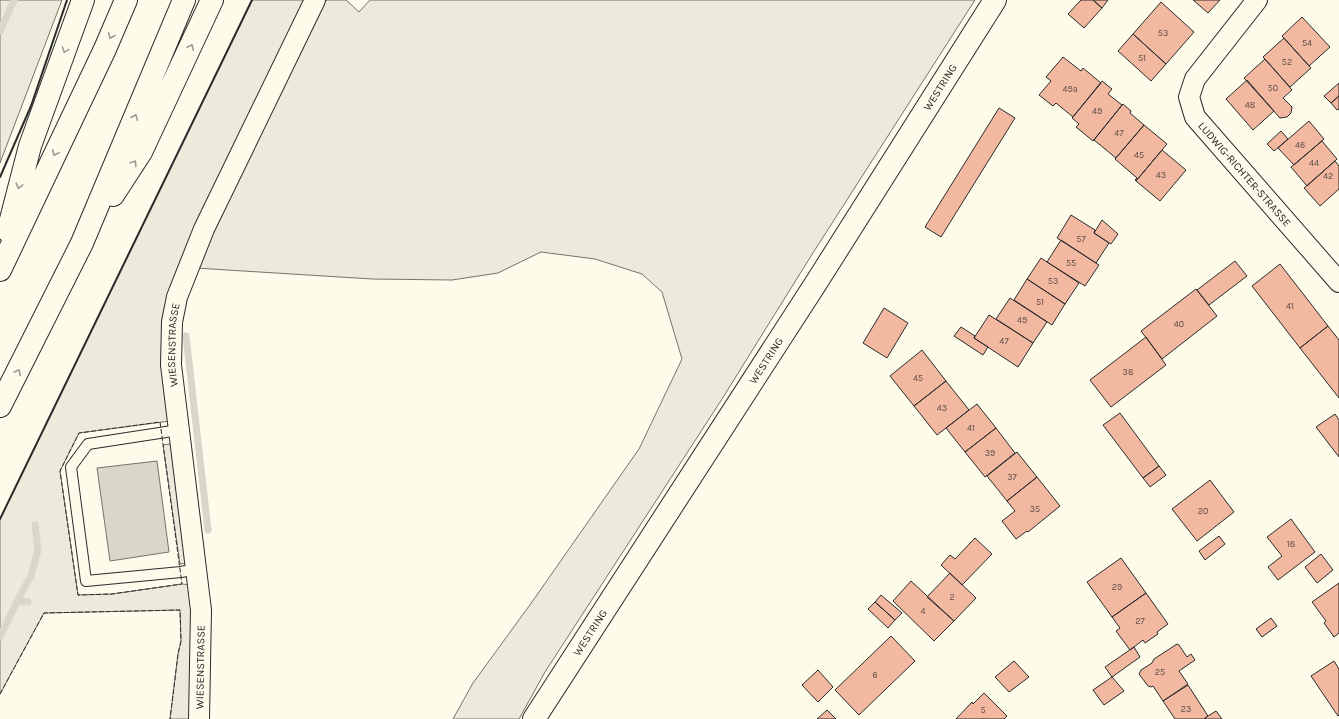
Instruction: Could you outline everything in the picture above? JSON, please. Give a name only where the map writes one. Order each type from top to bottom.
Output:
[{"type":"main road","points":[[0,259],[30,146],[83,0]]},
{"type":"main road","points":[[0,270],[105,49],[126,0]]},
{"type":"main road","points":[[0,406],[82,243],[184,0]]},
{"type":"main road","points":[[82,243],[141,152],[212,0]]},
{"type":"main road","name":"WESTRING","points":[[534,719],[807,297],[995,0]]},
{"type":"street","name":"WIESENSTRASSE","points":[[199,719],[201,610],[171,365],[172,322],[177,297],[204,229],[315,0]]},
{"type":"street","name":"LUDWIG-RICHTER-STRASSE","points":[[1257,0],[1195,79],[1190,97],[1195,117],[1339,282]]},
{"type":"lane","points":[[179,430],[88,444],[71,467],[86,581],[181,572],[196,569]]},
{"type":"shaded area","points":[[0,0],[62,0],[0,163]]},
{"type":"shaded area","points":[[252,0],[303,0],[303,5],[183,255],[172,282],[165,313],[170,421],[79,433],[60,471],[78,595],[112,594],[182,584],[192,585],[195,630],[189,719],[170,719],[181,641],[180,610],[44,613],[0,694],[0,519]]},
{"type":"shaded area","points":[[327,0],[346,0],[359,12],[370,0],[975,0],[811,256],[722,399],[545,672],[519,719],[453,719],[473,683],[532,602],[639,449],[682,359],[662,292],[642,274],[595,259],[541,252],[498,273],[452,280],[372,279],[195,268],[322,5]]},
{"type":"shaded area","points":[[169,444],[172,446],[186,563],[180,564],[163,445]]},
{"type":"shaded area","points":[[157,461],[169,552],[110,561],[97,468]]},
{"type":"building","points":[[1081,0],[1093,0],[1102,8],[1084,28],[1068,14]]},
{"type":"building","points":[[1093,0],[1108,0],[1102,8]]},
{"type":"building","points":[[1193,0],[1220,0],[1208,13]]},
{"type":"building","points":[[1161,2],[1194,32],[1166,64],[1133,34]]},
{"type":"building","points":[[1302,17],[1330,47],[1309,66],[1282,36]]},
{"type":"building","points":[[1133,34],[1166,64],[1151,81],[1118,51]]},
{"type":"building","points":[[1284,38],[1311,68],[1290,87],[1263,57]]},
{"type":"building","points":[[1063,57],[1081,71],[1083,68],[1101,83],[1073,117],[1056,103],[1053,106],[1039,95],[1051,81],[1046,77]]},
{"type":"building","points":[[1265,59],[1292,90],[1283,98],[1292,107],[1291,113],[1287,117],[1280,118],[1244,78]]},
{"type":"building","points":[[1247,80],[1274,111],[1253,130],[1226,99]]},
{"type":"building","points":[[1102,81],[1112,89],[1108,94],[1122,105],[1093,141],[1076,127],[1079,124],[1072,118]]},
{"type":"building","points":[[1339,83],[1339,96],[1331,103],[1324,96]]},
{"type":"building","points":[[1339,96],[1339,109],[1337,110],[1331,103]]},
{"type":"building","points":[[1123,104],[1131,111],[1130,113],[1144,125],[1116,158],[1094,140],[1093,141]]},
{"type":"building","points":[[999,108],[1015,118],[941,237],[925,227]]},
{"type":"building","points":[[1309,121],[1324,139],[1294,165],[1278,148]]},
{"type":"building","points":[[1144,125],[1167,144],[1136,181],[1135,180],[1137,178],[1115,159]]},
{"type":"building","points":[[1281,131],[1288,139],[1274,151],[1267,144]]},
{"type":"building","points":[[1322,141],[1337,159],[1307,186],[1291,167]]},
{"type":"building","points":[[1162,150],[1186,170],[1160,201],[1136,181]]},
{"type":"building","points":[[1335,161],[1339,166],[1339,189],[1320,206],[1304,188]]},
{"type":"building","points":[[1071,215],[1095,230],[1094,233],[1109,243],[1096,263],[1057,238]]},
{"type":"building","points":[[1102,220],[1118,234],[1111,244],[1094,233]]},
{"type":"building","points":[[1061,240],[1099,265],[1085,286],[1047,262]]},
{"type":"building","points":[[1041,258],[1079,283],[1065,304],[1027,279]]},
{"type":"building","points":[[1235,261],[1247,276],[1209,305],[1197,290]]},
{"type":"building","points":[[1280,264],[1328,326],[1300,348],[1252,286]]},
{"type":"building","points":[[1027,279],[1065,304],[1052,325],[1014,300]]},
{"type":"building","points":[[1196,289],[1217,316],[1162,359],[1141,331]]},
{"type":"building","points":[[1010,298],[1047,322],[1033,343],[996,319]]},
{"type":"building","points":[[884,308],[908,323],[887,358],[863,343]]},
{"type":"building","points":[[989,315],[1033,343],[1018,367],[974,338]]},
{"type":"building","points":[[1328,326],[1339,340],[1339,398],[1300,348]]},
{"type":"building","points":[[961,327],[988,347],[983,355],[954,336]]},
{"type":"building","points":[[1146,337],[1166,365],[1111,407],[1090,380]]},
{"type":"building","points":[[922,350],[946,381],[914,406],[890,376]]},
{"type":"building","points":[[946,381],[969,410],[937,435],[914,406]]},
{"type":"building","points":[[977,404],[996,428],[965,452],[946,428]]},
{"type":"building","points":[[1120,413],[1159,466],[1143,478],[1103,425]]},
{"type":"building","points":[[1335,414],[1339,420],[1339,457],[1316,427]]},
{"type":"building","points":[[996,428],[1015,453],[985,477],[965,452]]},
{"type":"building","points":[[1017,452],[1037,477],[1007,501],[987,476]]},
{"type":"building","points":[[1159,466],[1166,475],[1150,487],[1143,478]]},
{"type":"building","points":[[1037,477],[1060,506],[1028,532],[1027,531],[1016,539],[1002,521],[1015,511],[1007,501]]},
{"type":"building","points":[[1210,480],[1234,512],[1197,541],[1172,509]]},
{"type":"building","points":[[1291,519],[1315,552],[1278,580],[1268,567],[1282,556],[1267,537]]},
{"type":"building","points":[[1219,536],[1225,544],[1205,560],[1199,551]]},
{"type":"building","points":[[975,538],[992,554],[962,585],[941,565],[950,555],[955,559]]},
{"type":"building","points":[[1321,554],[1333,570],[1317,583],[1305,567]]},
{"type":"building","points":[[1121,558],[1146,593],[1112,617],[1087,582]]},
{"type":"building","points":[[950,573],[976,598],[954,621],[927,597]]},
{"type":"building","points":[[911,581],[954,621],[934,641],[893,601]]},
{"type":"building","points":[[1339,583],[1339,633],[1334,637],[1324,623],[1326,621],[1312,602]]},
{"type":"building","points":[[1146,593],[1168,624],[1157,632],[1158,634],[1145,643],[1143,640],[1130,650],[1116,631],[1120,628],[1112,617]]},
{"type":"building","points":[[881,595],[902,613],[895,620],[875,602]]},
{"type":"building","points":[[875,602],[895,620],[888,628],[868,609]]},
{"type":"building","points":[[1271,618],[1277,626],[1262,637],[1256,629]]},
{"type":"building","points":[[891,636],[915,661],[859,715],[835,690]]},
{"type":"building","points":[[1177,644],[1187,657],[1191,654],[1195,660],[1179,671],[1188,684],[1163,701],[1153,686],[1148,686],[1139,674],[1141,670],[1152,663],[1154,659]]},
{"type":"building","points":[[1134,647],[1140,657],[1112,677],[1105,667]]},
{"type":"building","points":[[1014,661],[1029,677],[1009,692],[995,677]]},
{"type":"building","points":[[1334,661],[1339,669],[1338,716],[1311,676]]},
{"type":"building","points":[[818,670],[833,687],[818,702],[802,685]]},
{"type":"building","points":[[1112,677],[1124,691],[1104,705],[1093,690]]},
{"type":"building","points":[[1188,685],[1208,716],[1204,719],[1175,719],[1163,701]]},
{"type":"building","points":[[984,693],[1007,716],[1004,719],[956,719],[972,702],[973,704]]},
{"type":"building","points":[[827,710],[836,719],[817,719]]},
{"type":"building","points":[[1216,711],[1222,719],[1204,719],[1208,716]]},
{"type":"waterway","points":[[0,31],[14,0]]},
{"type":"waterway","points":[[186,336],[208,530]]},
{"type":"waterway","points":[[0,637],[31,576],[38,550],[35,525]]},
{"type":"waterway","points":[[17,601],[28,602]]},
{"type":"fence","points":[[160,422],[182,584],[112,594],[78,595],[60,471],[79,433],[160,422]]},
{"type":"fence","points":[[0,694],[44,613],[180,610],[181,641],[170,719]]},
{"type":"wall","points":[[0,177],[31,106],[67,0]]},
{"type":"wall","points":[[0,519],[252,0]]}]
